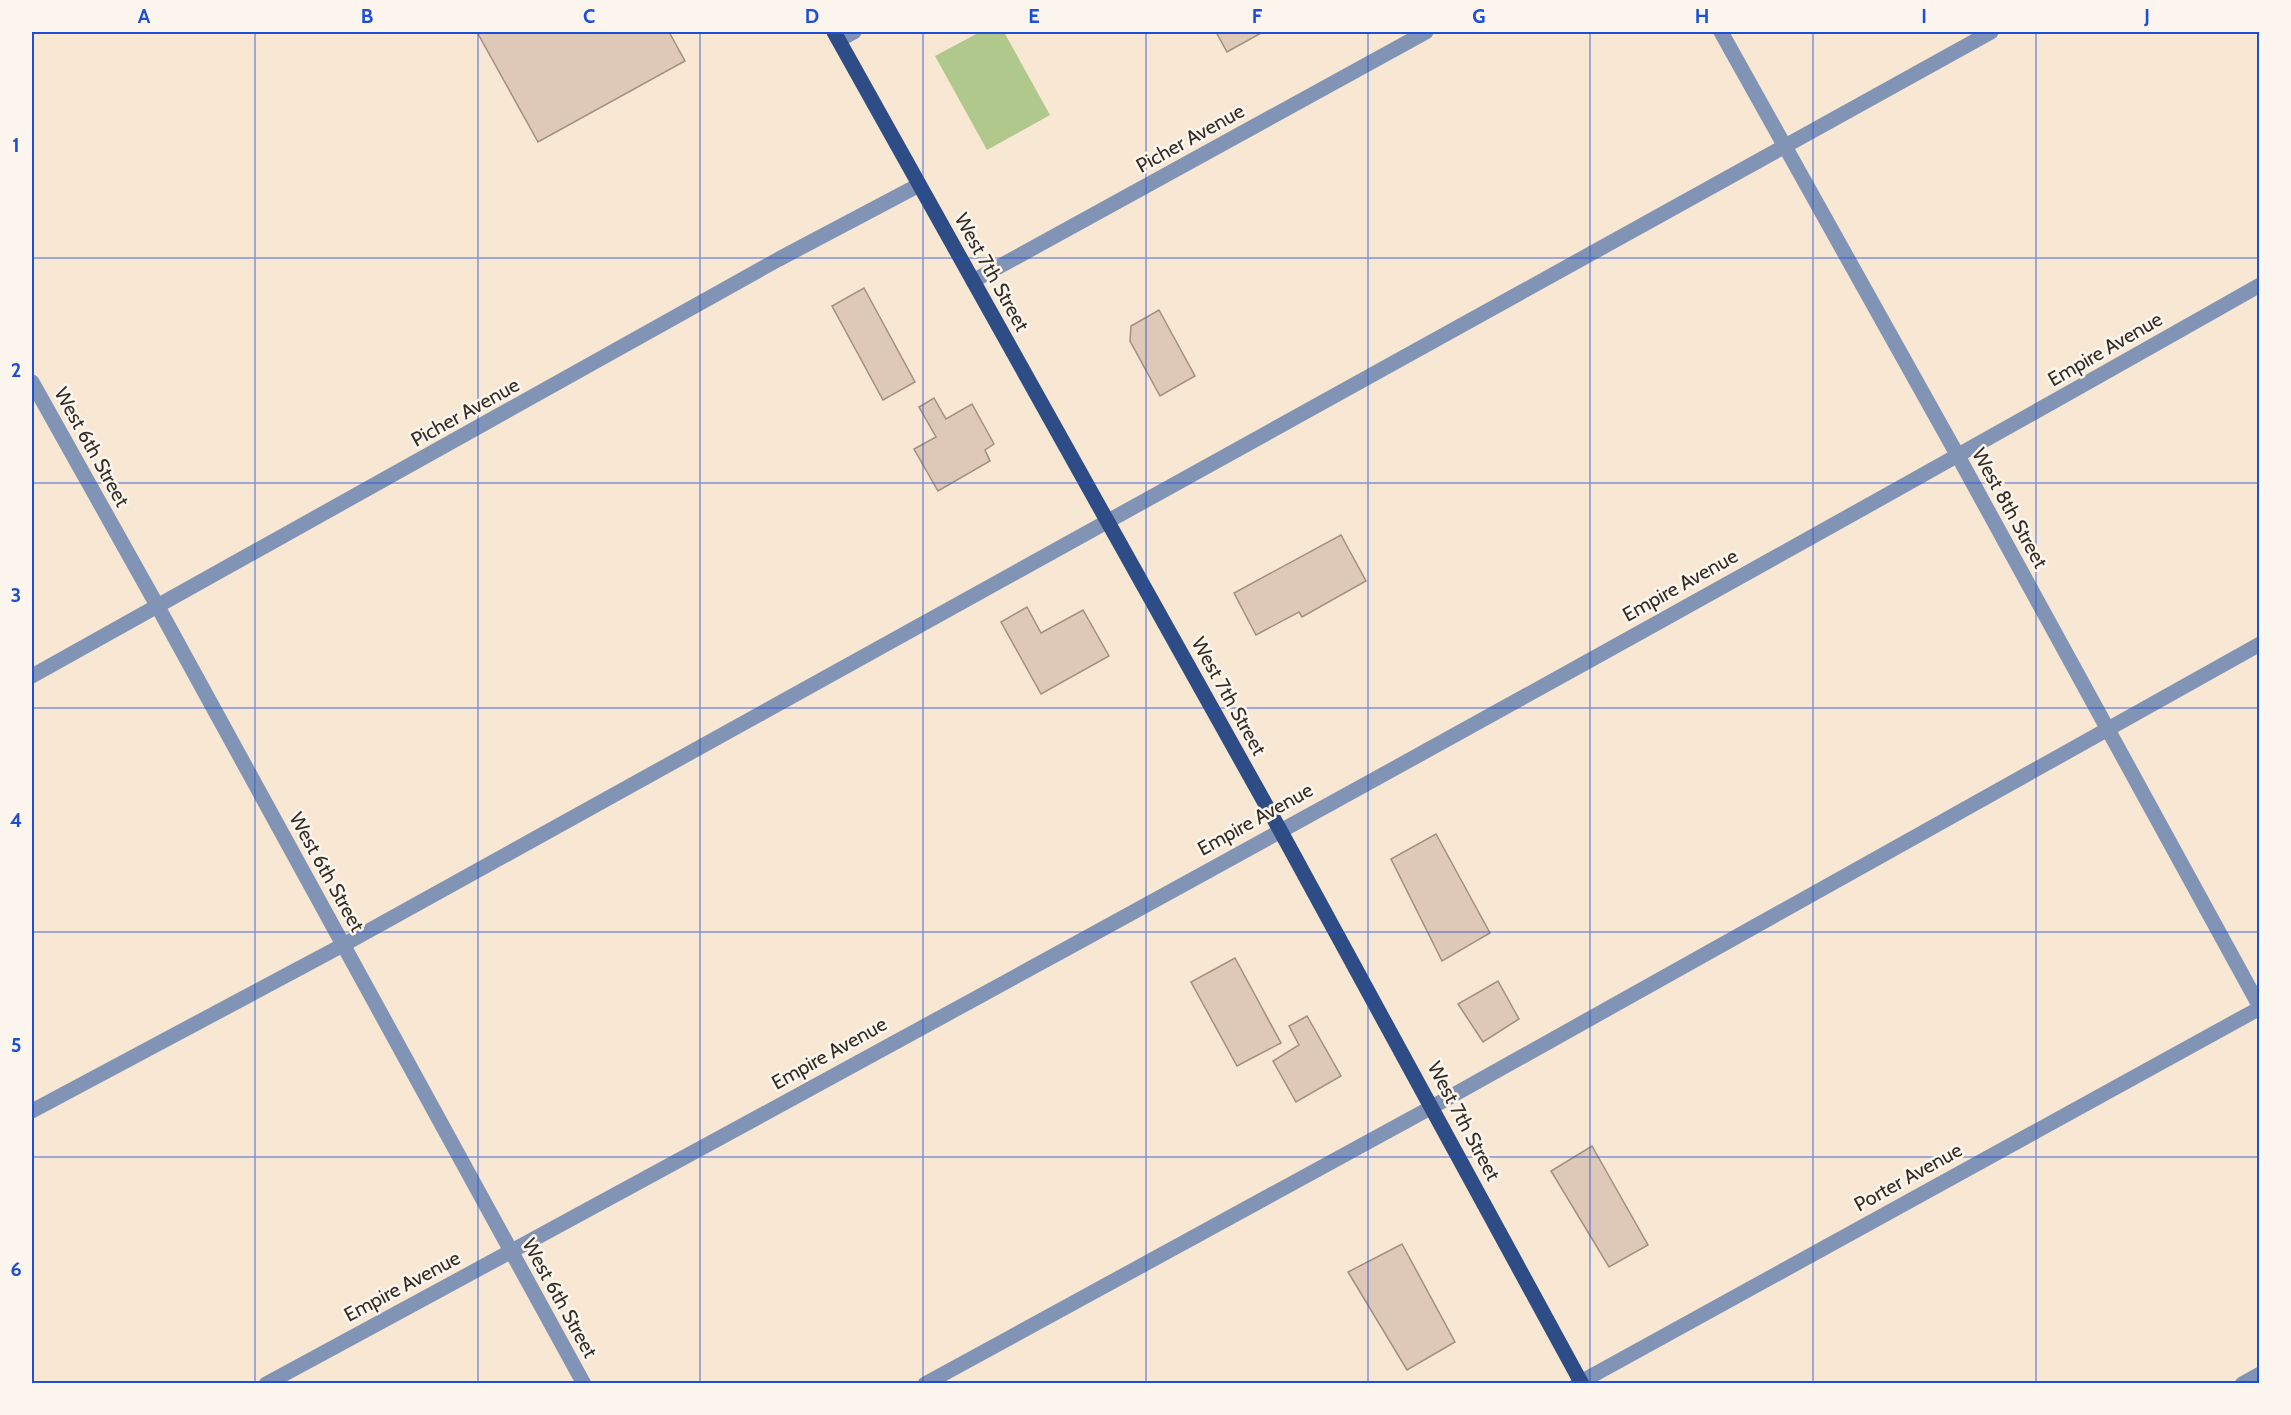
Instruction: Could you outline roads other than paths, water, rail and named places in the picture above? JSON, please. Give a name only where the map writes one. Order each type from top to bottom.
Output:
[{"type":"main road","name":"West 7th Street","points":[[837,36],[1280,830],[1580,1383]]},
{"type":"street","points":[[837,36],[854,32]]},
{"type":"street","name":"Picher Avenue","points":[[974,281],[1426,32]]},
{"type":"street","name":"West 8th Street","points":[[1721,32],[1958,456],[2259,1007]]},
{"type":"street","points":[[32,1111],[343,945],[1991,32]]},
{"type":"street","name":"Picher Avenue","points":[[32,676],[780,259],[919,185]]},
{"type":"street","name":"Empire Avenue","points":[[266,1383],[510,1252],[1280,830],[1958,456],[2259,285]]},
{"type":"street","name":"West 6th Street","points":[[32,382],[584,1383]]},
{"type":"street","points":[[925,1383],[1432,1107],[2259,644]]},
{"type":"street","name":"Porter Avenue","points":[[1580,1383],[2259,1007]]},
{"type":"street","points":[[2242,1383],[2259,1374]]}]
